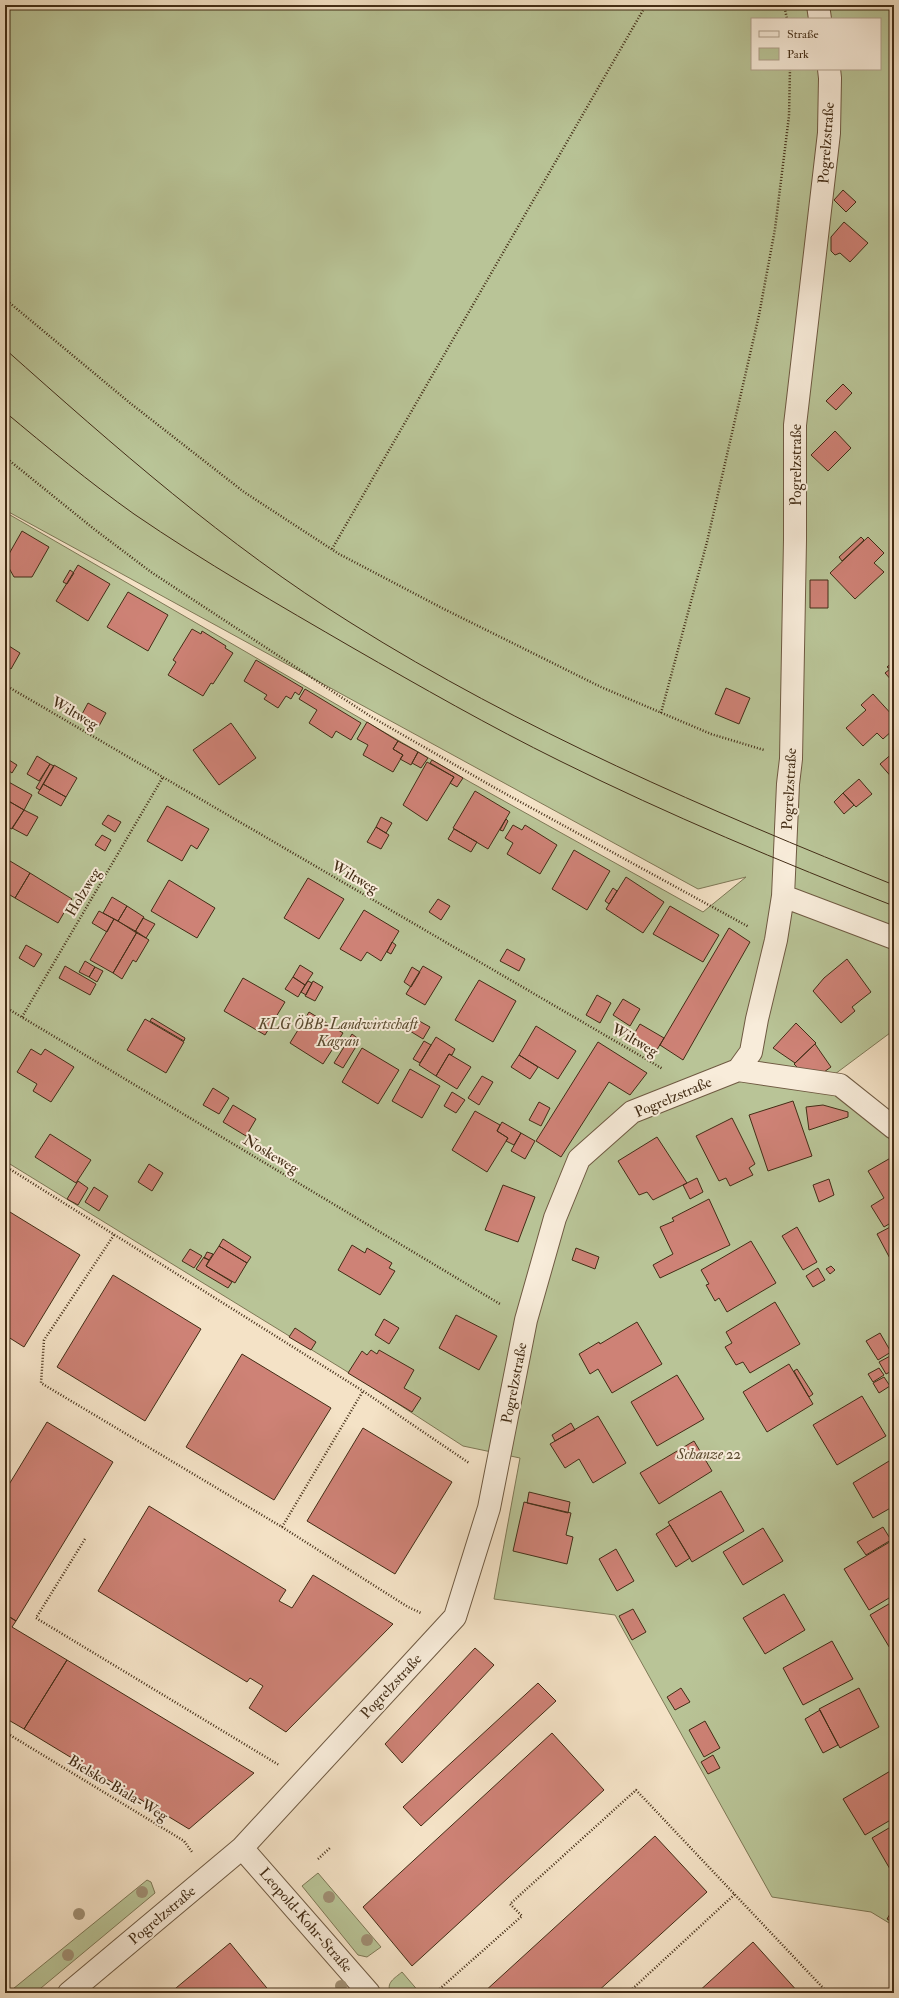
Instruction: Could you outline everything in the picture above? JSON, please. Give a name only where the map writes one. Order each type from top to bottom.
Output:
[{"type":"street","points":[[818,5],[820,18]]},
{"type":"street","name":"Pogrelzstraße","points":[[69,1993],[242,1848],[456,1617],[490,1508],[526,1320],[555,1218],[579,1159],[632,1112],[738,1070],[750,1052],[776,940],[783,896],[788,784],[792,759],[795,425],[829,133],[829,70]]},
{"type":"street","points":[[783,896],[894,938]]},
{"type":"street","points":[[738,1070],[840,1085],[894,1128]]},
{"type":"street","name":"Leopold-Kohr-Straße","points":[[242,1848],[369,1993]]},
{"type":"path","points":[[332,549],[646,5]]},
{"type":"path","points":[[784,5],[787,18]]},
{"type":"path","points":[[661,713],[707,542],[759,314],[775,229],[789,116],[790,70]]},
{"type":"path","points":[[5,299],[130,403],[238,487],[332,549],[442,608],[601,687],[711,734],[792,759]]},
{"type":"path","points":[[5,457],[94,529],[151,572],[251,640],[370,716],[495,788],[729,918],[776,940]]},
{"type":"path","name":"Wiltweg","points":[[5,685],[694,1087]]},
{"type":"path","name":"Holzweg","points":[[22,1017],[163,778]]},
{"type":"path","name":"Noskeweg","points":[[5,1007],[526,1320]]},
{"type":"path","points":[[5,1166],[364,1392],[472,1464]]},
{"type":"path","points":[[114,1234],[44,1340],[41,1383],[282,1527],[408,1608],[426,1616]]},
{"type":"path","points":[[282,1527],[364,1392]]},
{"type":"path","points":[[84,1539],[36,1618],[279,1765]]},
{"type":"path","name":"Bielsko-Biala-Weg","points":[[5,1732],[184,1841],[210,1875]]},
{"type":"path","points":[[435,1993],[522,1916],[510,1904],[636,1790],[824,1990],[829,1993]]},
{"type":"path","points":[[318,1859],[331,1847]]},
{"type":"path","points":[[628,1993],[735,1894]]},
{"type":"green space","points":[[5,5],[894,5],[894,1030],[835,1074],[831,1094],[845,1100],[894,1142],[894,1926],[871,1912],[772,1897],[615,1615],[494,1599],[520,1458],[463,1446],[372,1387],[5,1161],[5,512],[470,782],[703,912],[746,877],[698,889],[5,510]]},
{"type":"green space","points":[[318,1873],[381,1947],[367,1957],[358,1955],[302,1886]]},
{"type":"green space","points":[[147,1880],[151,1882],[155,1893],[35,1993],[8,1993]]},
{"type":"green space","points":[[402,1972],[420,1993],[391,1993],[389,1989],[390,1984]]},
{"type":"building","points":[[843,190],[856,202],[846,212],[834,200]]},
{"type":"building","points":[[844,222],[868,243],[850,262],[840,253],[835,255],[831,251],[831,237]]},
{"type":"building","points":[[843,384],[852,393],[836,410],[826,401]]},
{"type":"building","points":[[835,431],[851,448],[828,471],[811,455]]},
{"type":"building","points":[[22,531],[49,547],[32,577],[14,577],[5,561]]},
{"type":"building","points":[[861,537],[864,540],[842,561],[839,557]]},
{"type":"building","points":[[868,537],[884,553],[874,563],[884,572],[855,599],[830,573]]},
{"type":"building","points":[[78,565],[110,584],[88,621],[56,601]]},
{"type":"building","points":[[70,570],[74,573],[67,584],[63,582]]},
{"type":"building","points":[[810,580],[828,580],[828,608],[810,608]]},
{"type":"building","points":[[128,592],[168,615],[148,651],[107,627]]},
{"type":"building","points":[[192,629],[201,634],[202,631],[226,646],[225,648],[233,653],[213,684],[211,683],[203,696],[168,675],[176,662],[173,660]]},
{"type":"building","points":[[9,646],[20,653],[11,669],[5,665],[5,652]]},
{"type":"building","points":[[256,660],[303,688],[299,695],[295,692],[291,699],[286,696],[278,708],[264,699],[267,695],[244,681]]},
{"type":"building","points":[[894,661],[894,683],[885,673],[890,669],[887,667]]},
{"type":"building","points":[[726,688],[750,698],[739,724],[715,714]]},
{"type":"building","points":[[305,689],[361,723],[351,740],[336,731],[332,738],[309,723],[317,710],[299,699]]},
{"type":"building","points":[[873,694],[894,717],[894,729],[883,739],[877,733],[863,746],[846,728],[866,710],[861,705]]},
{"type":"building","points":[[88,703],[106,713],[99,726],[81,716]]},
{"type":"building","points":[[367,722],[398,741],[393,749],[403,755],[393,772],[363,755],[368,745],[357,739]]},
{"type":"building","points":[[231,723],[256,758],[219,785],[193,750]]},
{"type":"building","points":[[398,741],[418,752],[411,765],[400,759],[403,755],[393,749]]},
{"type":"building","points":[[418,752],[428,758],[421,768],[412,763]]},
{"type":"building","points":[[894,752],[894,780],[880,764]]},
{"type":"building","points":[[37,756],[50,764],[39,781],[27,774]]},
{"type":"building","points":[[9,760],[17,765],[12,773],[5,768]]},
{"type":"building","points":[[432,760],[463,778],[457,787],[450,783],[454,777],[430,763]]},
{"type":"building","points":[[427,762],[454,777],[427,821],[403,805]]},
{"type":"building","points":[[50,764],[54,766],[40,790],[36,788]]},
{"type":"building","points":[[54,765],[77,778],[66,797],[43,784]]},
{"type":"building","points":[[859,779],[872,794],[856,807],[843,793]]},
{"type":"building","points":[[5,780],[32,795],[24,810],[5,799]]},
{"type":"building","points":[[43,784],[66,797],[61,806],[38,793]]},
{"type":"building","points":[[475,791],[510,812],[488,849],[453,828]]},
{"type":"building","points":[[843,793],[854,805],[844,814],[834,802]]},
{"type":"building","points":[[5,799],[24,810],[12,829],[5,826]]},
{"type":"building","points":[[167,806],[209,829],[197,849],[191,845],[182,861],[147,841]]},
{"type":"building","points":[[24,810],[38,817],[27,836],[12,828]]},
{"type":"building","points":[[108,815],[121,822],[115,832],[102,824]]},
{"type":"building","points":[[381,817],[392,823],[386,833],[376,827]]},
{"type":"building","points":[[506,819],[508,821],[503,831],[500,830]]},
{"type":"building","points":[[513,825],[522,830],[525,825],[557,845],[540,874],[507,854],[513,843],[505,838]]},
{"type":"building","points":[[376,827],[389,835],[381,849],[367,842]]},
{"type":"building","points":[[454,829],[477,842],[471,852],[448,839]]},
{"type":"building","points":[[102,835],[111,840],[105,851],[95,845]]},
{"type":"building","points":[[574,850],[610,871],[587,910],[552,889]]},
{"type":"building","points":[[5,858],[10,861],[5,870]]},
{"type":"building","points":[[10,861],[30,873],[15,898],[5,892],[5,870]]},
{"type":"building","points":[[30,873],[72,899],[58,923],[15,898]]},
{"type":"building","points":[[626,877],[664,902],[643,933],[606,909]]},
{"type":"building","points":[[308,878],[344,899],[319,939],[284,918]]},
{"type":"building","points":[[169,880],[215,908],[197,938],[151,911]]},
{"type":"building","points":[[613,888],[617,891],[609,904],[605,901]]},
{"type":"building","points":[[112,897],[127,906],[118,921],[103,913]]},
{"type":"building","points":[[438,899],[450,906],[441,920],[429,912]]},
{"type":"building","points":[[127,906],[144,917],[135,932],[118,921]]},
{"type":"building","points":[[670,906],[719,935],[703,962],[653,934]]},
{"type":"building","points":[[364,910],[399,931],[381,961],[367,952],[361,961],[340,949]]},
{"type":"building","points":[[99,911],[114,919],[107,932],[92,923]]},
{"type":"building","points":[[143,918],[155,924],[146,938],[135,932]]},
{"type":"building","points":[[114,919],[137,932],[113,973],[90,960]]},
{"type":"building","points":[[729,928],[750,942],[683,1060],[660,1045]]},
{"type":"building","points":[[137,932],[149,940],[136,962],[133,960],[122,979],[113,973]]},
{"type":"building","points":[[392,942],[396,945],[391,954],[387,952]]},
{"type":"building","points":[[26,945],[42,954],[34,967],[19,958]]},
{"type":"building","points":[[507,949],[525,959],[519,971],[500,961]]},
{"type":"building","points":[[847,959],[871,992],[852,1007],[855,1011],[841,1023],[813,991],[824,978]]},
{"type":"building","points":[[85,961],[95,967],[89,977],[79,972]]},
{"type":"building","points":[[300,965],[313,973],[305,985],[293,977]]},
{"type":"building","points":[[65,966],[96,984],[90,995],[59,978]]},
{"type":"building","points":[[423,966],[442,977],[425,1005],[406,994]]},
{"type":"building","points":[[95,967],[103,971],[97,982],[89,977]]},
{"type":"building","points":[[412,967],[420,972],[411,987],[404,982]]},
{"type":"building","points":[[293,977],[305,985],[298,997],[285,989]]},
{"type":"building","points":[[243,978],[285,1002],[265,1035],[224,1011]]},
{"type":"building","points":[[479,980],[516,1001],[493,1042],[455,1020]]},
{"type":"building","points":[[308,981],[312,983],[306,995],[301,992]]},
{"type":"building","points":[[313,981],[323,987],[315,1001],[305,996]]},
{"type":"building","points":[[597,995],[611,1003],[600,1023],[586,1015]]},
{"type":"building","points":[[623,999],[640,1009],[630,1026],[613,1015]]},
{"type":"building","points":[[309,1012],[343,1033],[323,1064],[290,1043]]},
{"type":"building","points":[[412,1017],[430,1027],[423,1039],[405,1028]]},
{"type":"building","points":[[152,1018],[185,1038],[184,1041],[150,1021]]},
{"type":"building","points":[[145,1019],[184,1042],[166,1073],[127,1050]]},
{"type":"building","points":[[796,1023],[816,1043],[795,1063],[773,1048]]},
{"type":"building","points":[[640,1024],[664,1038],[655,1053],[631,1039]]},
{"type":"building","points":[[536,1026],[576,1051],[558,1079],[519,1055]]},
{"type":"building","points":[[352,1034],[360,1040],[343,1068],[334,1063]]},
{"type":"building","points":[[436,1037],[455,1049],[452,1055],[449,1054],[436,1076],[419,1065]]},
{"type":"building","points":[[424,1041],[431,1045],[420,1063],[413,1059]]},
{"type":"building","points":[[598,1042],[647,1073],[630,1095],[609,1082],[561,1157],[536,1141]]},
{"type":"building","points":[[815,1044],[831,1067],[824,1072],[802,1072],[794,1064]]},
{"type":"building","points":[[362,1048],[399,1070],[378,1104],[342,1082]]},
{"type":"building","points":[[31,1049],[41,1055],[45,1049],[74,1067],[51,1102],[33,1091],[37,1084],[17,1072]]},
{"type":"building","points":[[449,1054],[471,1067],[457,1089],[436,1076]]},
{"type":"building","points":[[519,1055],[538,1067],[530,1079],[511,1067]]},
{"type":"building","points":[[410,1069],[440,1086],[422,1118],[392,1101]]},
{"type":"building","points":[[482,1076],[493,1082],[479,1105],[468,1098]]},
{"type":"building","points":[[213,1088],[229,1098],[219,1114],[203,1105]]},
{"type":"building","points":[[452,1092],[465,1100],[456,1113],[444,1106]]},
{"type":"building","points":[[793,1101],[812,1156],[768,1171],[749,1115]]},
{"type":"building","points":[[539,1102],[550,1108],[541,1126],[529,1120]]},
{"type":"building","points":[[233,1105],[256,1119],[246,1136],[223,1122]]},
{"type":"building","points":[[823,1105],[848,1112],[848,1117],[809,1130],[806,1107]]},
{"type":"building","points":[[475,1111],[500,1125],[497,1131],[508,1138],[487,1172],[452,1150]]},
{"type":"building","points":[[732,1118],[755,1164],[749,1168],[753,1175],[730,1186],[726,1178],[719,1181],[696,1136]]},
{"type":"building","points":[[502,1122],[521,1133],[514,1145],[506,1141],[508,1138],[497,1131]]},
{"type":"building","points":[[521,1133],[535,1141],[525,1159],[511,1151]]},
{"type":"building","points":[[50,1134],[91,1160],[76,1183],[35,1157]]},
{"type":"building","points":[[657,1137],[687,1183],[653,1200],[647,1192],[639,1195],[618,1161]]},
{"type":"building","points":[[894,1156],[894,1221],[884,1227],[871,1206],[884,1198],[868,1171]]},
{"type":"building","points":[[149,1164],[163,1173],[152,1191],[138,1182]]},
{"type":"building","points":[[697,1178],[703,1192],[690,1199],[683,1185]]},
{"type":"building","points":[[829,1179],[834,1195],[819,1202],[813,1185]]},
{"type":"building","points":[[78,1181],[88,1188],[78,1205],[67,1199]]},
{"type":"building","points":[[503,1185],[535,1197],[518,1242],[485,1230]]},
{"type":"building","points":[[94,1187],[108,1196],[99,1211],[85,1202]]},
{"type":"building","points":[[709,1199],[730,1245],[660,1278],[653,1265],[673,1254],[660,1227],[674,1221],[672,1218]]},
{"type":"building","points":[[5,1209],[80,1255],[24,1347],[5,1335]]},
{"type":"building","points":[[894,1225],[894,1266],[877,1234]]},
{"type":"building","points":[[797,1227],[817,1262],[803,1270],[782,1236]]},
{"type":"building","points":[[223,1239],[251,1257],[247,1263],[219,1246]]},
{"type":"building","points":[[751,1241],[776,1283],[727,1312],[719,1298],[715,1301],[706,1285],[709,1284],[701,1270]]},
{"type":"building","points":[[352,1245],[365,1253],[367,1248],[392,1263],[389,1268],[395,1271],[380,1295],[338,1270]]},
{"type":"building","points":[[219,1246],[247,1263],[235,1283],[206,1266]]},
{"type":"building","points":[[576,1248],[599,1257],[595,1269],[572,1260]]},
{"type":"building","points":[[190,1249],[202,1256],[194,1268],[182,1261]]},
{"type":"building","points":[[207,1252],[213,1254],[209,1260],[204,1258]]},
{"type":"building","points":[[204,1257],[209,1260],[206,1266],[232,1282],[228,1288],[196,1269]]},
{"type":"building","points":[[831,1266],[835,1270],[830,1274],[826,1269]]},
{"type":"building","points":[[818,1268],[825,1280],[813,1287],[806,1276]]},
{"type":"building","points":[[113,1275],[201,1329],[145,1421],[57,1367]]},
{"type":"building","points":[[775,1302],[800,1344],[750,1373],[743,1362],[736,1365],[725,1347],[732,1343],[726,1332]]},
{"type":"building","points":[[456,1315],[497,1336],[479,1370],[439,1348]]},
{"type":"building","points":[[384,1319],[399,1328],[389,1344],[375,1335]]},
{"type":"building","points":[[637,1322],[662,1364],[612,1393],[598,1369],[590,1374],[579,1354],[599,1342],[600,1344]]},
{"type":"building","points":[[295,1328],[316,1342],[311,1350],[289,1337]]},
{"type":"building","points":[[880,1333],[891,1352],[878,1360],[866,1341]]},
{"type":"building","points":[[371,1350],[377,1354],[379,1350],[414,1370],[404,1388],[421,1398],[412,1412],[348,1373],[362,1351],[367,1355]]},
{"type":"building","points":[[242,1354],[331,1408],[274,1500],[186,1447]]},
{"type":"building","points":[[892,1355],[894,1370],[886,1374],[879,1362]]},
{"type":"building","points":[[789,1364],[813,1404],[767,1432],[743,1392]]},
{"type":"building","points":[[879,1368],[884,1375],[873,1382],[868,1374]]},
{"type":"building","points":[[797,1369],[813,1394],[809,1397],[794,1371]]},
{"type":"building","points":[[677,1375],[704,1419],[657,1446],[631,1402]]},
{"type":"building","points":[[884,1377],[890,1386],[879,1393],[873,1383]]},
{"type":"building","points":[[862,1396],[886,1436],[837,1465],[813,1425]]},
{"type":"building","points":[[598,1416],[626,1463],[593,1483],[579,1459],[565,1468],[550,1444]]},
{"type":"building","points":[[47,1422],[113,1462],[16,1621],[5,1614],[5,1491]]},
{"type":"building","points":[[571,1423],[575,1430],[555,1441],[552,1435]]},
{"type":"building","points":[[363,1428],[452,1482],[395,1574],[307,1521]]},
{"type":"building","points":[[694,1441],[712,1471],[659,1504],[640,1473]]},
{"type":"building","points":[[894,1458],[894,1506],[873,1518],[853,1483]]},
{"type":"building","points":[[721,1491],[744,1531],[692,1562],[668,1522]]},
{"type":"building","points":[[529,1492],[570,1502],[568,1513],[527,1503]]},
{"type":"building","points":[[524,1502],[571,1513],[566,1535],[573,1537],[567,1564],[513,1551]]},
{"type":"building","points":[[149,1506],[286,1590],[279,1601],[292,1608],[313,1575],[393,1624],[286,1732],[249,1708],[263,1686],[250,1678],[247,1682],[98,1591]]},
{"type":"building","points":[[670,1525],[690,1558],[676,1567],[656,1534]]},
{"type":"building","points":[[883,1527],[891,1540],[866,1555],[857,1542]]},
{"type":"building","points":[[763,1528],[783,1561],[743,1585],[723,1552]]},
{"type":"building","points":[[893,1540],[894,1595],[869,1610],[844,1569]]},
{"type":"building","points":[[616,1549],[634,1581],[617,1591],[599,1559]]},
{"type":"building","points":[[784,1594],[805,1630],[765,1654],[743,1618]]},
{"type":"building","points":[[894,1601],[894,1655],[870,1615]]},
{"type":"building","points":[[633,1609],[646,1632],[632,1640],[619,1616]]},
{"type":"building","points":[[5,1614],[16,1621],[12,1627],[67,1660],[24,1729],[5,1718]]},
{"type":"building","points":[[832,1641],[853,1679],[803,1705],[783,1668]]},
{"type":"building","points":[[475,1648],[494,1665],[402,1763],[385,1744]]},
{"type":"building","points":[[67,1660],[254,1773],[189,1829],[24,1729]]},
{"type":"building","points":[[538,1683],[556,1701],[421,1826],[403,1807]]},
{"type":"building","points":[[681,1688],[690,1702],[675,1710],[667,1697]]},
{"type":"building","points":[[859,1688],[879,1727],[840,1748],[819,1709]]},
{"type":"building","points":[[820,1710],[838,1745],[823,1753],[805,1719]]},
{"type":"building","points":[[705,1721],[720,1748],[704,1757],[689,1730]]},
{"type":"building","points":[[552,1733],[604,1790],[412,1966],[363,1907]]},
{"type":"building","points":[[713,1755],[720,1768],[708,1774],[701,1762]]},
{"type":"building","points":[[892,1770],[894,1774],[894,1818],[865,1835],[843,1799]]},
{"type":"building","points":[[894,1825],[894,1876],[872,1838]]},
{"type":"building","points":[[655,1836],[707,1892],[596,1993],[483,1993]]},
{"type":"building","points":[[893,1909],[894,1910],[894,1923],[887,1919]]},
{"type":"building","points":[[753,1942],[799,1993],[697,1993]]},
{"type":"building","points":[[230,1943],[271,1993],[170,1993]]},
{"type":"tram line","points":[[5,349],[172,494],[260,561],[351,623],[481,699],[616,766],[824,857],[894,885]]},
{"type":"tram line","points":[[5,412],[101,489],[160,532],[353,648],[455,706],[534,748],[642,800],[767,855],[894,906]]},
{"type":"park label","name":"KLG ÖBB-Landwirtschaft Kagran","points":[[338,1032]]},
{"type":"park label","name":"Schanze 22","points":[[709,1454]]}]
